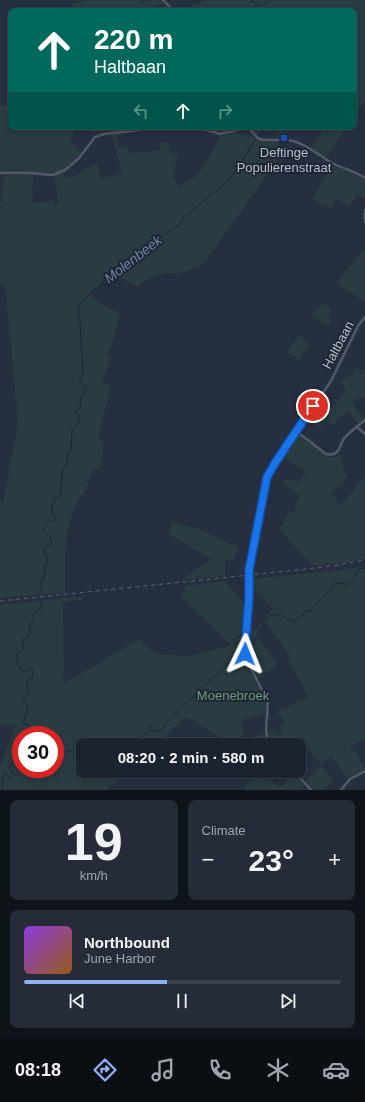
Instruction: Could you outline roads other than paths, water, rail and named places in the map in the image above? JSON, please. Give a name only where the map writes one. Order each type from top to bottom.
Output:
[{"type":"street","points":[[162,0],[171,8]]},
{"type":"street","points":[[0,173],[56,174],[65,170],[95,138],[104,134],[141,130]]},
{"type":"street","points":[[206,130],[220,134],[236,130]]},
{"type":"street","points":[[251,130],[259,139],[286,140],[303,145],[335,165],[352,171],[365,178]]},
{"type":"street","points":[[365,210],[365,222]]},
{"type":"street","name":"Haltbaan","points":[[268,738],[266,732],[267,700],[245,654],[249,572],[267,477],[330,381],[358,326],[365,317]]},
{"type":"street","points":[[296,431],[326,454],[332,455],[338,451],[343,440],[365,420]]},
{"type":"street","points":[[357,427],[365,434]]},
{"type":"street","points":[[341,790],[350,779],[365,771]]},
{"type":"street","points":[[300,778],[311,790]]},
{"type":"waterway","points":[[250,0],[261,8]]},
{"type":"waterway","name":"Molenbeek","points":[[262,8],[270,0]]},
{"type":"waterway","name":"Molenbeek","points":[[258,136],[263,130]]},
{"type":"waterway","name":"Molenbeek","points":[[41,584],[48,560],[43,548],[52,544],[50,537],[43,530],[48,522],[55,520],[52,507],[56,497],[60,496],[61,494],[62,472],[69,462],[66,458],[71,449],[72,430],[79,421],[76,413],[81,407],[80,400],[86,390],[79,379],[83,375],[78,311],[79,305],[117,268],[179,225],[182,219],[230,179],[256,139]]},
{"type":"waterway","points":[[249,657],[264,620],[274,614],[294,622],[307,611],[310,611],[336,583],[343,583],[347,586],[353,580],[359,569],[365,568]]},
{"type":"waterway","name":"Molenbeek","points":[[40,592],[42,585]]},
{"type":"waterway","points":[[29,726],[23,722],[28,706],[23,702],[23,700],[28,694],[27,680],[33,677],[32,669],[30,668],[25,672],[22,672],[21,667],[18,665],[16,654],[23,649],[23,639],[30,633],[29,629],[33,620],[33,614],[40,610],[41,602]]},
{"type":"waterway","points":[[142,738],[149,727],[151,727],[152,731],[163,730],[167,722],[227,664],[246,662]]},
{"type":"waterway","points":[[64,750],[76,753]]},
{"type":"waterway","points":[[12,763],[10,764],[9,769],[12,773]]},
{"type":"waterway","points":[[1,790],[4,774],[11,778],[12,777]]},
{"type":"railway","points":[[0,601],[307,569],[365,560]]},
{"type":"place","name":"Deftinge Populierenstraat","points":[[284,138]]},
{"type":"park label","name":"Moenebroek","points":[[233,695]]}]
